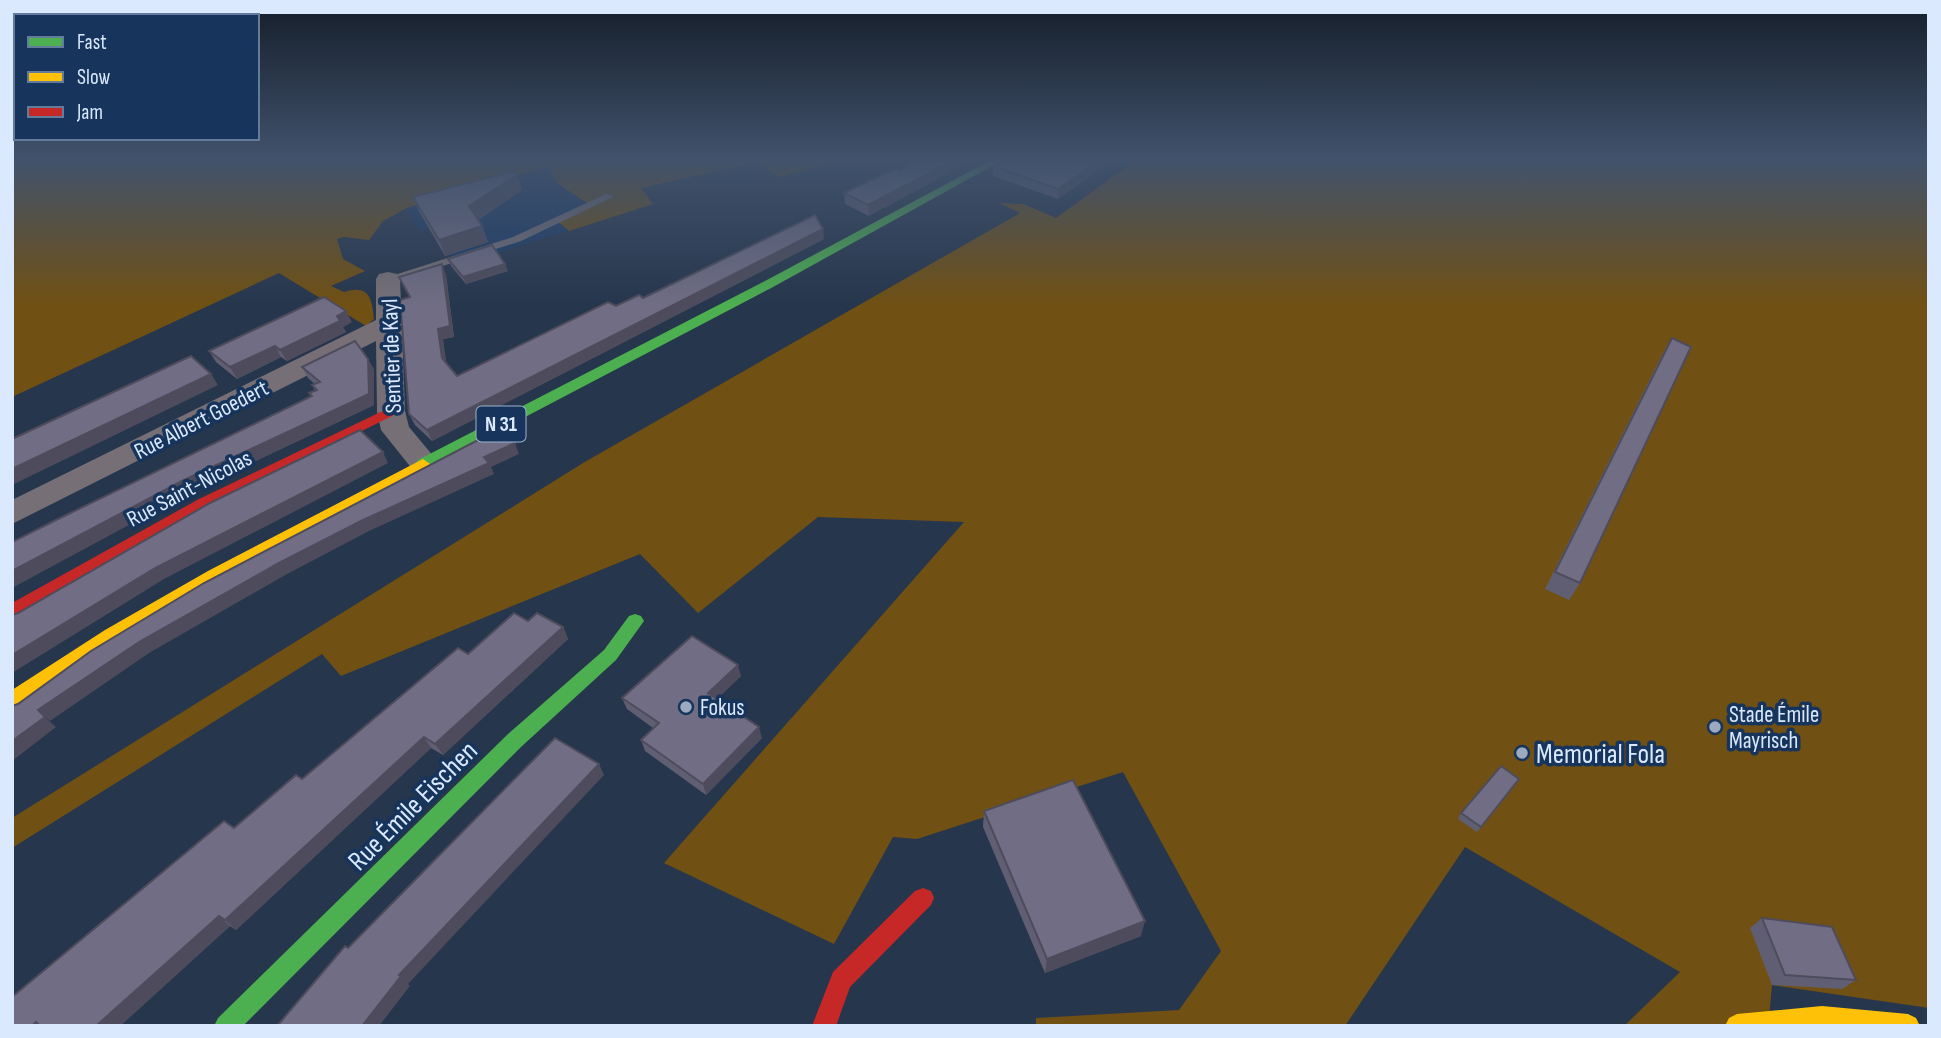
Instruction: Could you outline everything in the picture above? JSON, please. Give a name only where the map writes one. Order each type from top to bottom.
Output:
[{"type":"main road","name":"N 31","points":[[12,700],[85,648],[197,580],[310,519],[424,464],[757,291],[909,208]]},
{"type":"main road","name":"Rue Saint-Nicolas","points":[[12,611],[204,503],[391,411]]},
{"type":"main road","name":"Rue Émile Eischen","points":[[226,1026],[514,741],[610,654],[635,621]]},
{"type":"main road","points":[[824,1026],[841,980],[923,898]]},
{"type":"main road","points":[[1737,1026],[1769,1019],[1852,1017],[1908,1026]]},
{"type":"street","name":"Sentier de Kayl","points":[[388,279],[391,411],[395,430],[424,464]]},
{"type":"street","name":"Rue Albert Goedert","points":[[12,513],[389,324]]},
{"type":"lane","points":[[388,279],[517,239],[583,208]]},
{"type":"shaded area","points":[[12,208],[406,208],[383,221],[369,240],[344,237],[337,239],[343,259],[365,271],[331,286],[344,292],[364,291],[368,295],[374,319],[366,326],[279,273],[12,397]]},
{"type":"shaded area","points":[[407,208],[639,208],[457,266],[449,254],[444,255],[429,228],[420,231]]},
{"type":"shaded area","points":[[583,208],[639,208],[569,231],[557,221]]},
{"type":"shaded area","points":[[1010,208],[1033,208],[1056,218],[1069,208],[1929,208],[1929,1008],[1772,985],[1769,1018],[1908,1026],[1624,1026],[1680,972],[1465,847],[1345,1026],[1036,1026],[1036,1018],[1179,1010],[1221,951],[1123,772],[917,839],[893,837],[834,944],[664,863],[964,522],[818,517],[698,613],[640,554],[341,676],[322,654],[12,848],[12,818],[583,463],[1020,213]]},
{"type":"building","points":[[420,208],[471,208],[482,226],[439,240]]},
{"type":"building","points":[[815,215],[823,229],[427,430],[409,414],[400,300],[410,297],[399,277],[442,264],[450,326],[438,329],[442,358],[457,376],[608,302],[616,306],[639,295],[643,298]]},
{"type":"building","points":[[492,245],[505,264],[463,277],[448,259]]},
{"type":"building","points":[[324,297],[346,311],[337,316],[340,321],[280,350],[275,346],[230,367],[209,351]]},
{"type":"building","points":[[1672,338],[1691,347],[1580,583],[1555,572]]},
{"type":"building","points":[[355,341],[368,359],[369,394],[182,481],[12,571],[12,542],[312,396],[309,393],[317,390],[312,385],[320,382],[302,367]]},
{"type":"building","points":[[191,356],[211,374],[12,469],[12,439]]},
{"type":"building","points":[[501,428],[515,443],[484,457],[489,463],[363,520],[279,563],[139,642],[38,710],[45,717],[12,741],[12,706],[91,651],[204,583]]},
{"type":"building","points":[[360,430],[383,452],[155,568],[12,655],[12,615],[210,503]]},
{"type":"building","points":[[514,613],[528,621],[537,613],[563,627],[435,744],[424,737],[225,920],[219,916],[96,1026],[40,1026],[36,1022],[32,1026],[12,1026],[12,997],[224,821],[234,828],[296,775],[302,779],[458,648],[468,654]]},
{"type":"building","points":[[692,636],[738,665],[708,693],[759,727],[703,784],[641,740],[659,723],[622,698]]},
{"type":"building","points":[[555,738],[599,764],[399,975],[401,976],[362,1026],[277,1026],[345,946],[348,948]]},
{"type":"building","points":[[1501,766],[1519,779],[1481,827],[1461,813]]},
{"type":"building","points":[[1073,780],[1145,921],[1047,959],[984,811]]},
{"type":"building","points":[[1762,918],[1832,927],[1856,980],[1785,975]]},
{"type":"traffic: fast","points":[[423,464],[909,208]]},
{"type":"traffic: fast","points":[[226,1026],[514,741],[610,655],[635,621]]},
{"type":"traffic: slow","points":[[12,700],[61,666],[162,604],[265,546],[423,464]]},
{"type":"traffic: slow","points":[[1737,1026],[1822,1018],[1908,1026]]},
{"type":"traffic: jam","points":[[12,611],[204,503],[391,411]]},
{"type":"traffic: jam","points":[[824,1026],[841,980],[923,898]]},
{"type":"place","name":"Fokus","points":[[686,707]]},
{"type":"place","name":"Stade Émile Mayrisch","points":[[1715,727]]},
{"type":"place","name":"Memorial Fola","points":[[1522,753]]}]
